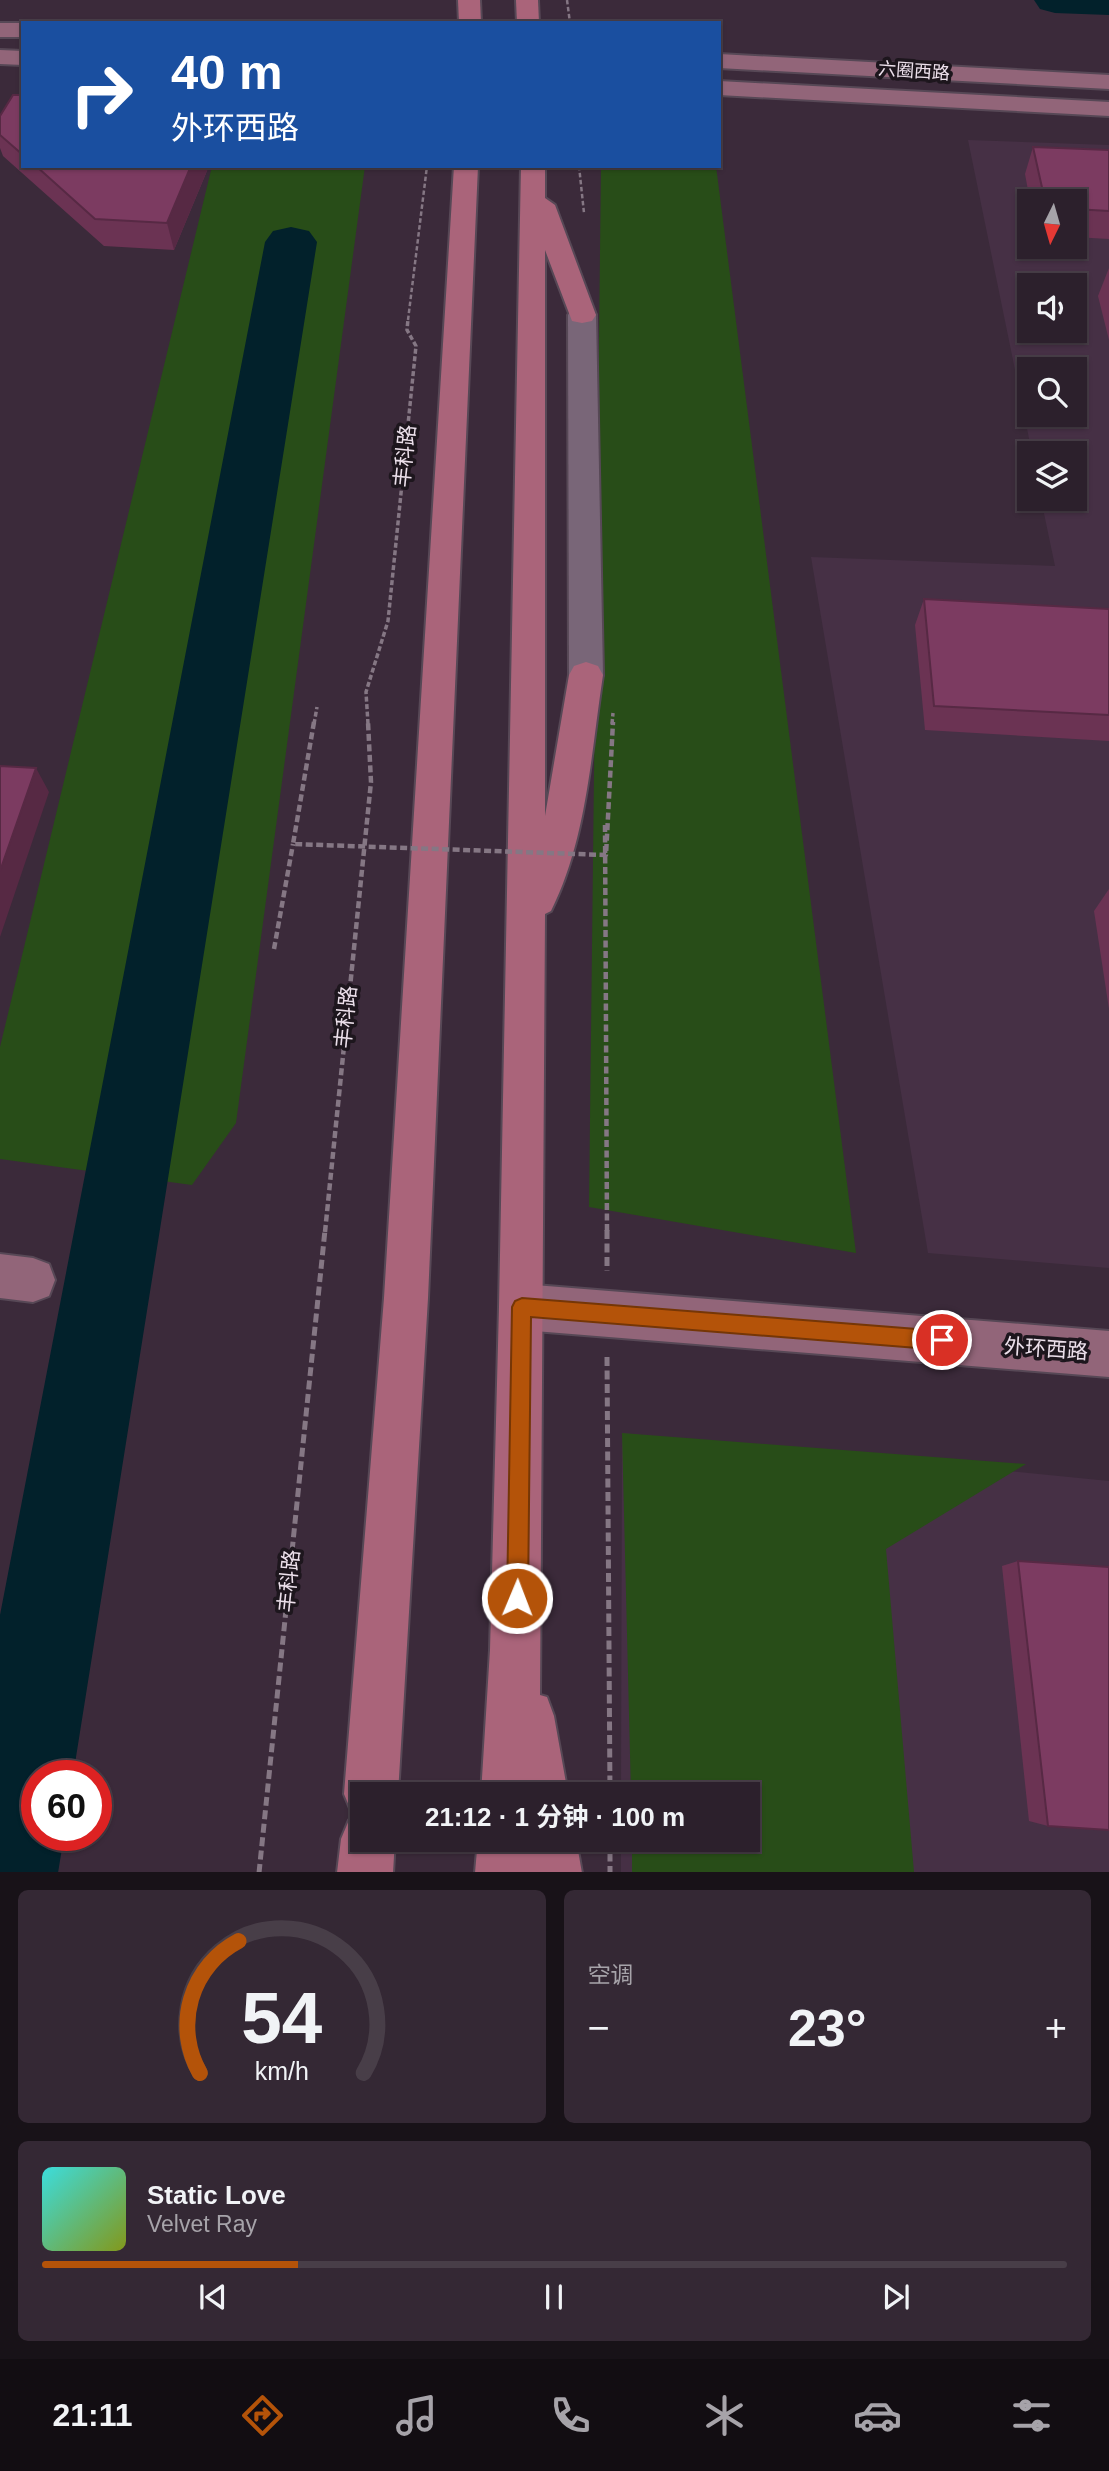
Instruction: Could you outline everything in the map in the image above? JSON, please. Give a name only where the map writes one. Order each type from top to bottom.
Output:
[{"type":"main road","points":[[469,0],[470,21]]},
{"type":"main road","points":[[0,30],[21,30]]},
{"type":"main road","points":[[0,57],[21,58]]},
{"type":"main road","name":"六圈西路","points":[[721,61],[1109,82]]},
{"type":"main road","name":"六圈西路","points":[[721,89],[1109,109]]},
{"type":"main road","name":"丰科路","points":[[372,1782],[406,1298],[466,168]]},
{"type":"main road","points":[[533,175],[582,315]]},
{"type":"main road","points":[[509,1782],[516,1650],[522,1307],[533,175]]},
{"type":"main road","points":[[527,936],[560,835],[586,675]]},
{"type":"main road","name":"外环西路","points":[[522,1307],[1109,1354]]},
{"type":"main road","points":[[516,1650],[539,1782]]},
{"type":"main road","points":[[365,1872],[367,1852]]},
{"type":"main road","points":[[503,1872],[504,1852]]},
{"type":"main road","points":[[550,1852],[554,1872]]},
{"type":"street","points":[[582,315],[586,675]]},
{"type":"path","points":[[567,0],[570,21]]},
{"type":"path","name":"丰科路","points":[[259,1872],[370,782],[366,692],[388,621],[416,346],[407,330],[427,168]]},
{"type":"path","points":[[586,675],[604,722],[610,1782]]},
{"type":"path","points":[[274,949],[317,706]]},
{"type":"path","points":[[606,957],[606,855],[613,713]]},
{"type":"path","points":[[293,844],[606,855]]},
{"type":"path","points":[[610,1852],[610,1872]]},
{"type":"shaded area","points":[[968,140],[1109,145],[1109,1268],[928,1253],[811,557],[1055,566],[1044,511],[1087,511],[1087,441],[1030,441],[1027,427],[1087,427],[1087,357],[1017,357],[1017,380]]},
{"type":"shaded area","points":[[622,1433],[1109,1481],[1109,1872],[621,1872],[621,1852],[760,1852],[760,1782],[621,1782]]},
{"type":"green space","points":[[212,168],[365,168],[236,1123],[192,1185],[0,1159],[0,1047]]},
{"type":"green space","points":[[601,168],[716,168],[856,1253],[589,1207]]},
{"type":"green space","points":[[622,1433],[1026,1464],[886,1549],[914,1872],[632,1872],[632,1852],[760,1852],[760,1782],[631,1782]]},
{"type":"building","points":[[13,95],[21,95],[21,153],[0,135],[0,116]]},
{"type":"building","points":[[1033,147],[1109,150],[1109,211],[1087,210],[1087,189],[1042,189]]},
{"type":"building","points":[[38,168],[190,168],[167,223],[95,219]]},
{"type":"building","points":[[924,599],[1109,609],[1109,715],[934,706]]},
{"type":"building","points":[[0,766],[36,768],[0,871]]},
{"type":"building","points":[[1018,1561],[1109,1567],[1109,1830],[1048,1826]]},
{"type":"waterway","points":[[1055,0],[1109,2]]},
{"type":"waterway","points":[[4,1872],[291,242]]},
{"type":"route","points":[[517,1598],[522,1307],[942,1340]]}]
